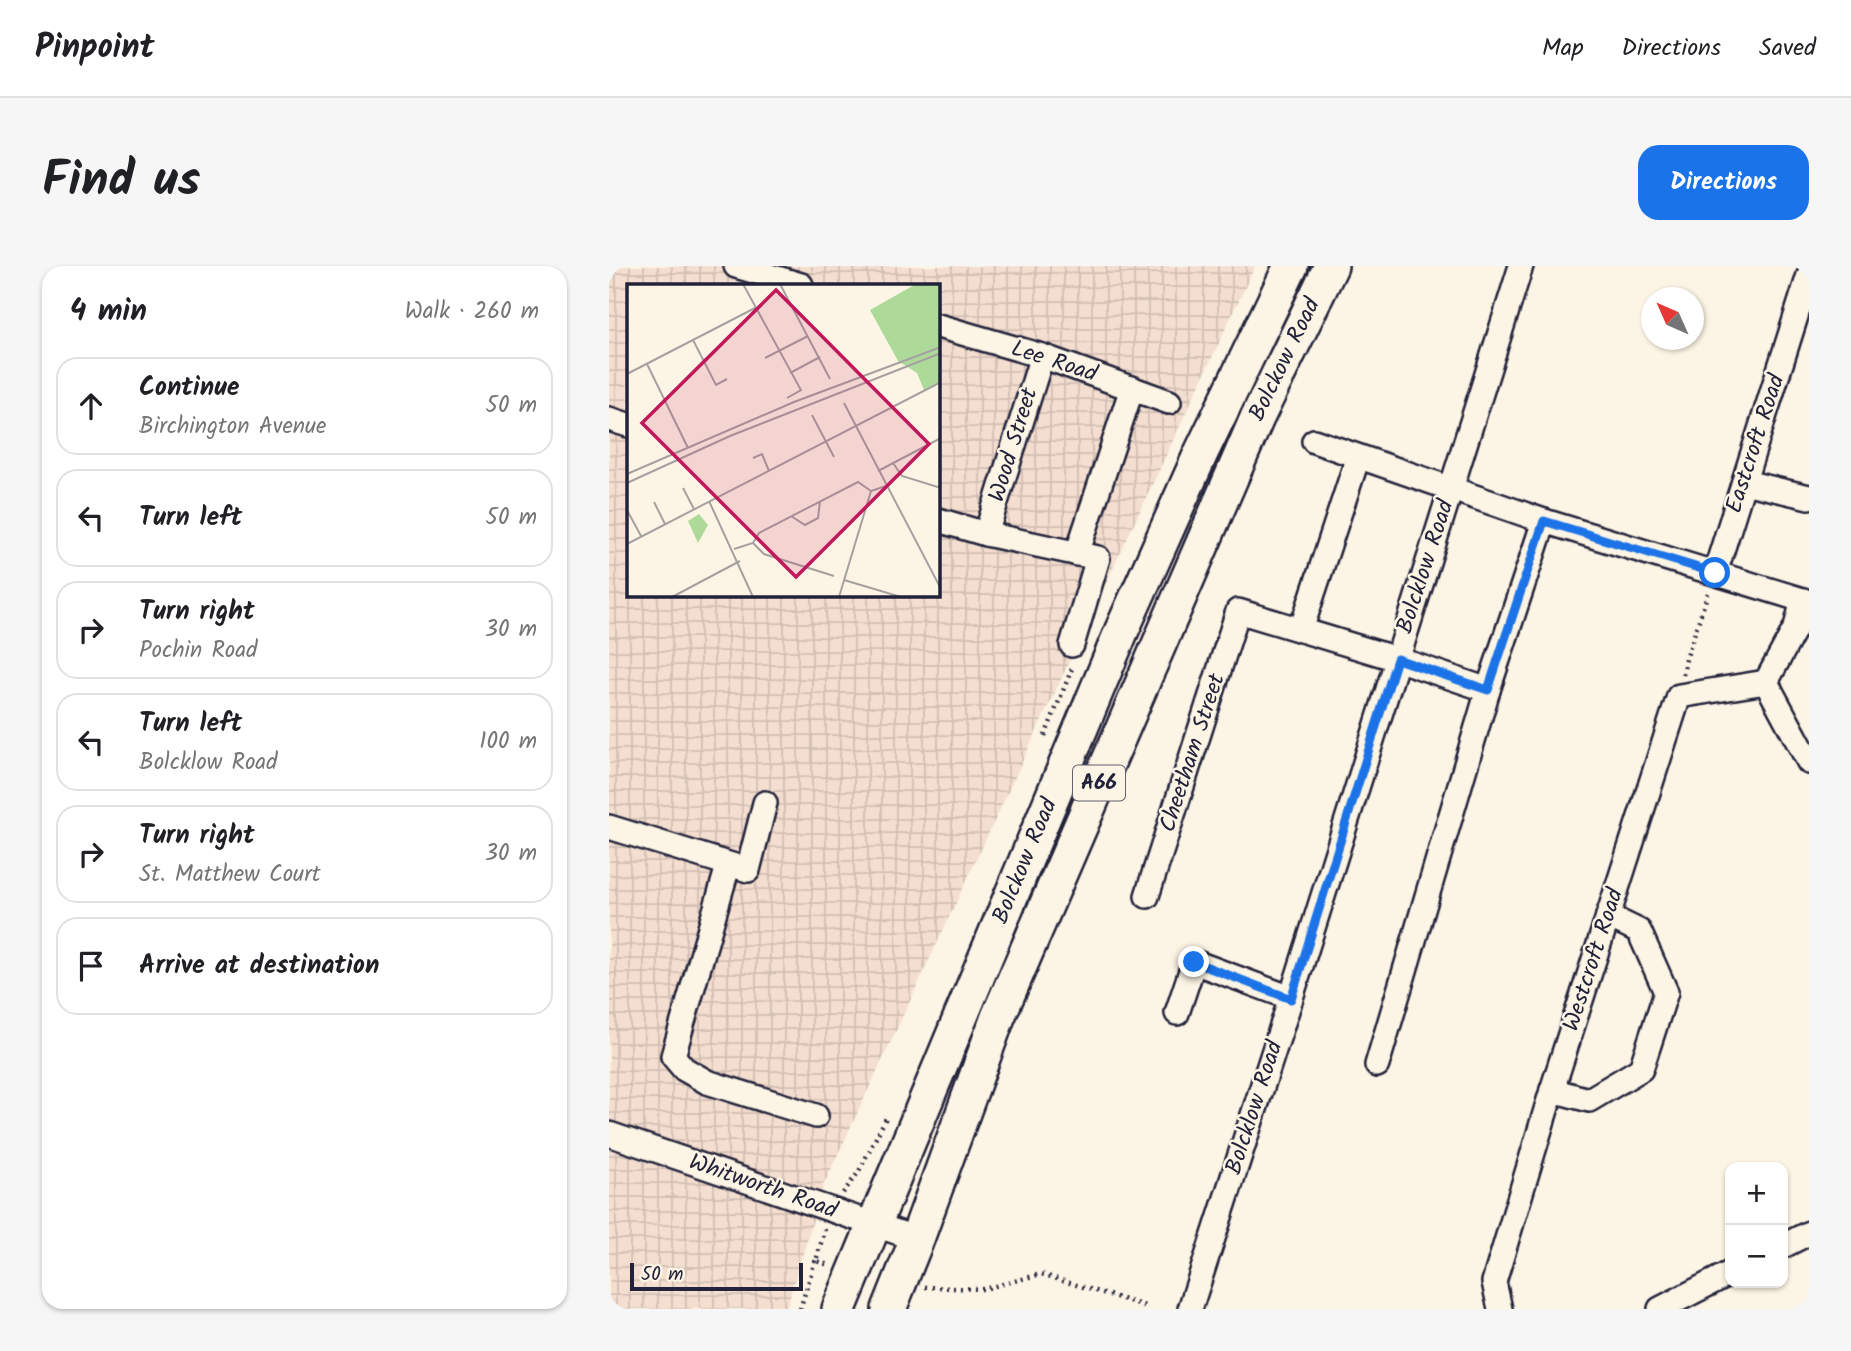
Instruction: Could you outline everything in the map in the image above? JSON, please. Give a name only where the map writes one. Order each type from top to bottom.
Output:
[{"type":"highway","name":"Bolckow Road","points":[[839,1309],[1121,632],[1201,453],[1291,266]]},
{"type":"highway","name":"Bolckow Road","points":[[889,1309],[998,1017],[1257,418],[1331,266]]},
{"type":"street","points":[[736,266],[798,284]]},
{"type":"street","name":"Bolcklow Road","points":[[1190,1309],[1291,999],[1521,266]]},
{"type":"street","name":"Eastcroft Road","points":[[1715,573],[1809,275]]},
{"type":"street","name":"Lee Road","points":[[940,327],[1042,356],[1169,402]]},
{"type":"street","name":"Wood Street","points":[[986,534],[1042,356]]},
{"type":"street","points":[[1077,554],[1132,388]]},
{"type":"street","points":[[609,419],[627,425]]},
{"type":"street","points":[[1314,442],[1544,521],[1806,601],[1796,627],[1766,682]]},
{"type":"street","points":[[1358,457],[1301,630],[1488,690]]},
{"type":"street","points":[[1744,482],[1809,497]]},
{"type":"street","points":[[940,521],[986,534],[1098,558],[1072,645]]},
{"type":"street","points":[[1377,1065],[1488,690],[1544,521]]},
{"type":"street","name":"Cheetham Street","points":[[1147,896],[1238,611],[1301,630]]},
{"type":"street","points":[[1679,696],[1766,682]]},
{"type":"street","points":[[1766,682],[1809,762]]},
{"type":"street","name":"Westcroft Road","points":[[1500,1309],[1494,1282],[1552,1090],[1679,696]]},
{"type":"street","points":[[609,827],[748,870],[765,803]]},
{"type":"street","points":[[728,866],[673,1056],[684,1069],[707,1082],[816,1116]]},
{"type":"street","points":[[1552,1090],[1589,1100],[1641,1069],[1666,992],[1639,931],[1608,916]]},
{"type":"street","points":[[1177,1013],[1194,962],[1291,999]]},
{"type":"street","name":"Whitworth Road","points":[[609,1135],[917,1239]]},
{"type":"street","points":[[1788,1244],[1809,1233]]},
{"type":"street","points":[[1660,1309],[1725,1276]]},
{"type":"path","points":[[1679,696],[1686,659],[1715,573]]},
{"type":"path","points":[[800,1309],[820,1247]]},
{"type":"shaded area","points":[[609,266],[1255,266],[824,1184],[786,1309],[609,1309]]},
{"type":"route","points":[[1194,962],[1291,999],[1397,659],[1488,690],[1544,521],[1715,573]]}]
